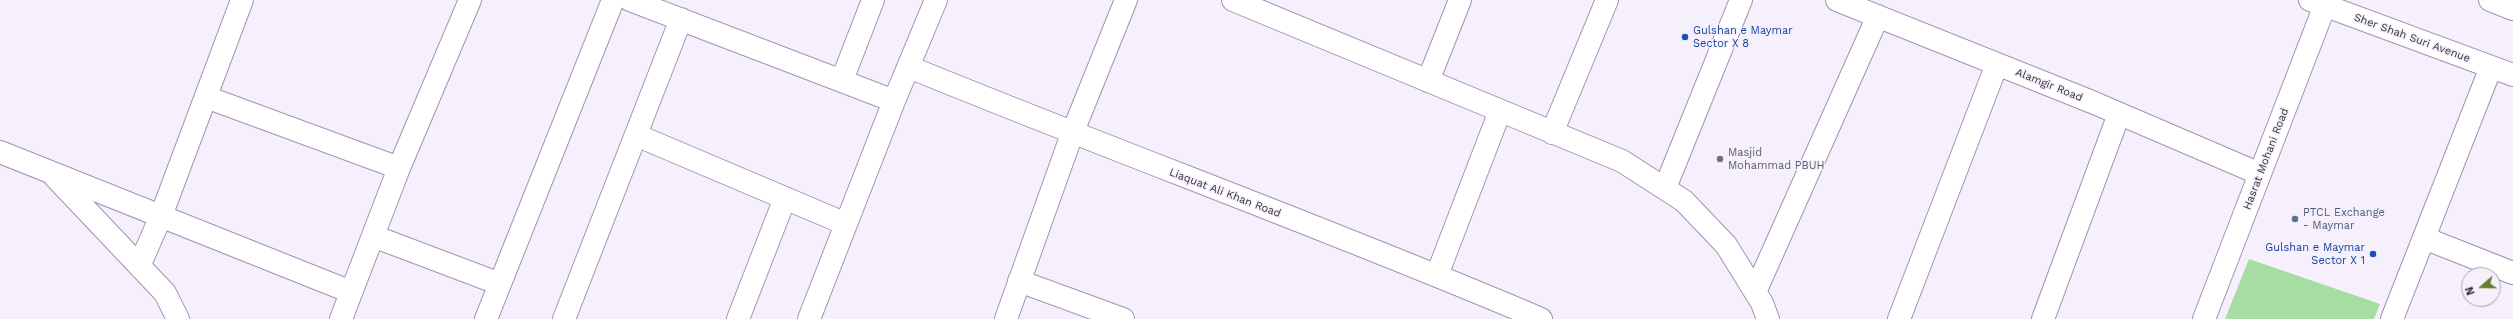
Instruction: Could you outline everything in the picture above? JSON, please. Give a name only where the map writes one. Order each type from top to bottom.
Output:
[{"type":"street","points":[[140,264],[161,216],[242,0]]},
{"type":"street","points":[[341,319],[399,168],[470,0]]},
{"type":"street","points":[[486,319],[613,0]]},
{"type":"street","points":[[630,0],[894,100]]},
{"type":"street","points":[[842,80],[873,0]]},
{"type":"street","points":[[809,319],[894,100],[936,0]]},
{"type":"street","points":[[1006,319],[1072,134],[1126,0]]},
{"type":"street","points":[[1233,0],[1622,161],[1684,200],[1726,245],[1755,292],[1768,319]]},
{"type":"street","points":[[1428,81],[1460,0]]},
{"type":"street","points":[[1552,133],[1606,0]]},
{"type":"street","points":[[1665,188],[1741,0]]},
{"type":"street","name":"Alamgir Road","points":[[1837,0],[2119,114],[2260,174]]},
{"type":"street","points":[[2490,0],[2513,9]]},
{"type":"street","name":"Sher Shah Suri Avenue","points":[[2321,2],[2513,75]]},
{"type":"street","name":"Hasrat Mohani Road","points":[[2204,319],[2260,174],[2321,2]]},
{"type":"street","points":[[1755,292],[1878,16]]},
{"type":"street","points":[[564,319],[681,19]]},
{"type":"street","points":[[1899,319],[1997,64]]},
{"type":"street","name":"Liaquat Ali Khan Road","points":[[909,67],[1072,134],[1437,275],[1541,319]]},
{"type":"street","points":[[2392,319],[2491,67]]},
{"type":"street","points":[[206,97],[399,168]]},
{"type":"street","points":[[1437,275],[1500,111]]},
{"type":"street","points":[[2043,319],[2119,114]]},
{"type":"street","points":[[636,135],[846,224]]},
{"type":"street","points":[[0,152],[351,292]]},
{"type":"street","points":[[49,171],[140,264],[165,293],[178,319]]},
{"type":"street","points":[[738,319],[786,198]]},
{"type":"street","points":[[373,236],[500,284]]},
{"type":"street","points":[[2424,238],[2513,273]]},
{"type":"street","points":[[1019,281],[1122,319]]},
{"type":"green space","points":[[2249,259],[2380,304],[2374,319],[2225,319]]},
{"type":"place","name":"Gulshan e Maymar Sector X 8","points":[[1685,37]]},
{"type":"place","name":"Masjid Mohammad PBUH","points":[[1720,159]]},
{"type":"place","name":"PTCL Exchange - Maymar","points":[[2295,219]]},
{"type":"place","name":"Gulshan e Maymar Sector X 1","points":[[2373,254]]}]
